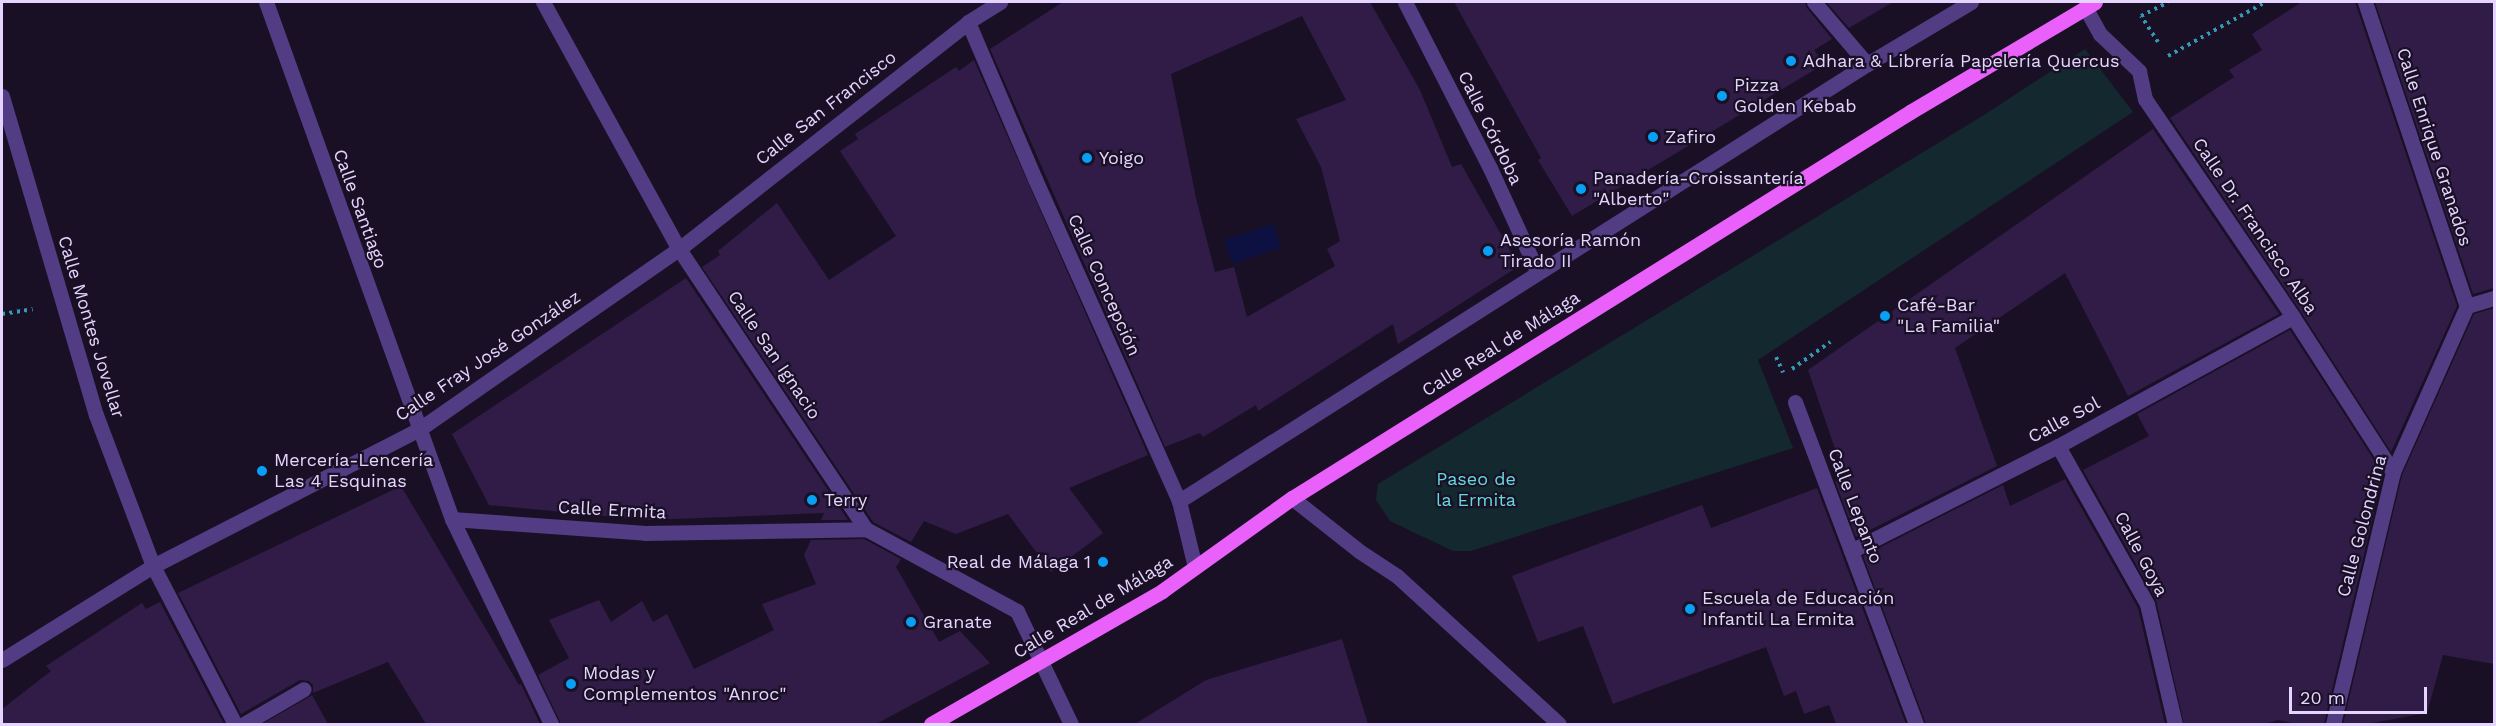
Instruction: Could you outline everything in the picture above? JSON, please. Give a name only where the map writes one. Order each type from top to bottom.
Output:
[{"type":"main road","name":"Calle Real de Málaga","points":[[931,724],[1162,591],[1292,498],[1910,112],[2090,4]]},
{"type":"street","name":"Calle Santiago","points":[[266,2],[340,213],[421,428]]},
{"type":"street","name":"Calle San Ignacio","points":[[543,2],[679,249],[866,529],[1017,611],[1071,724]]},
{"type":"street","name":"Calle San Francisco","points":[[679,249],[968,22],[1000,2]]},
{"type":"street","name":"Calle Córdoba","points":[[1405,2],[1490,168],[1538,273]]},
{"type":"street","points":[[1814,2],[1868,64]]},
{"type":"street","points":[[1179,501],[1868,64],[1971,2]]},
{"type":"street","name":"Calle Enrique Granados","points":[[2365,2],[2467,306]]},
{"type":"street","name":"Calle Dr. Francisco Alba","points":[[2090,4],[2100,34],[2139,71],[2145,99],[2293,317],[2393,472]]},
{"type":"street","name":"Calle Concepción","points":[[968,22],[1035,179],[1179,501],[1195,567]]},
{"type":"street","name":"Calle Montes Jovellar","points":[[2,96],[96,415],[153,566],[235,724]]},
{"type":"street","name":"Calle Fray José González","points":[[2,660],[153,566],[421,428],[679,249]]},
{"type":"street","points":[[2467,306],[2494,298]]},
{"type":"street","name":"Calle Golondrina","points":[[2333,724],[2393,472],[2467,306]]},
{"type":"street","name":"Calle Sol","points":[[1851,551],[2058,446],[2293,317]]},
{"type":"street","name":"Calle Lepanto","points":[[1795,402],[1916,724]]},
{"type":"street","points":[[421,428],[452,519],[551,724]]},
{"type":"street","name":"Calle Goya","points":[[2058,446],[2148,604],[2175,724]]},
{"type":"street","points":[[1292,498],[1359,551],[1397,576],[1559,724]]},
{"type":"street","name":"Calle Ermita","points":[[452,519],[645,533],[866,529]]},
{"type":"street","points":[[244,724],[304,689]]},
{"type":"path","points":[[2168,2],[2141,16],[2167,56],[2266,2]]},
{"type":"path","points":[[1784,374],[1830,342]]},
{"type":"green space","name":"Paseo de la Ermita","points":[[2085,49],[2133,112],[1758,360],[1793,448],[1471,551],[1453,551],[1390,521],[1376,500],[1378,484],[1984,115]]},
{"type":"shaded area","points":[[1273,224],[1281,248],[1232,264],[1224,240]]},
{"type":"building","points":[[1063,2],[1370,2],[1420,90],[1452,167],[1461,164],[1519,266],[1398,344],[1393,324],[1258,411],[1256,405],[1203,437],[1200,433],[1165,447],[990,49]],"holes":[[[1302,16],[1346,100],[1296,119],[1321,167],[1340,241],[1327,249],[1335,266],[1247,317],[1234,267],[1215,272],[1196,198],[1171,74]]]},
{"type":"building","points":[[1454,2],[1805,2],[1807,8],[1832,39],[1814,50],[1824,64],[1572,216],[1538,160],[1541,158]]},
{"type":"building","points":[[1826,2],[1893,2],[1849,28]]},
{"type":"building","points":[[2302,2],[2355,2],[2457,306],[2391,452],[2301,312],[2170,118],[2234,77],[2229,70],[2262,50],[2252,34]]},
{"type":"building","points":[[2375,2],[2494,2],[2494,288],[2473,294]]},
{"type":"building","points":[[974,60],[1148,455],[1069,488],[1103,533],[1051,572],[1008,514],[956,534],[924,521],[911,542],[873,522],[702,267],[720,255],[718,251],[777,203],[829,280],[896,236],[840,151],[858,139],[855,134],[956,67],[959,71]]},
{"type":"building","points":[[2153,129],[2279,314],[2128,396],[2065,273],[1955,348],[1997,466],[1856,537],[1835,481],[1845,478],[1808,370]]},
{"type":"building","points":[[686,278],[848,520],[821,520],[824,513],[648,520],[489,505],[452,434]]},
{"type":"building","points":[[2494,308],[2494,664],[2443,655],[2427,713],[2366,724],[2343,724],[2402,475],[2474,314]]},
{"type":"building","points":[[2290,330],[2383,474],[2324,724],[2297,724],[2278,720],[2264,724],[2184,724],[2156,600],[2083,470],[2149,436],[2137,414]]},
{"type":"building","points":[[2065,479],[2138,608],[2165,724],[1926,724],[1863,556],[2003,485],[2010,506]]},
{"type":"building","points":[[401,486],[519,685],[521,684],[540,724],[426,724],[388,662],[313,693],[313,685],[309,681],[300,680],[241,714],[178,593]]},
{"type":"building","name":"Escuela de Educación Infantil La Ermita","points":[[1817,488],[1906,724],[1836,724],[1829,705],[1804,714],[1796,691],[1784,696],[1766,647],[1613,704],[1583,626],[1538,642],[1512,576],[1702,505],[1711,528]]},
{"type":"building","points":[[864,539],[901,559],[896,567],[939,642],[960,631],[990,663],[876,724],[561,724],[538,675],[569,658],[549,620],[599,600],[611,622],[642,601],[653,622],[667,614],[694,669],[774,630],[762,604],[816,584],[804,555],[811,540]]},
{"type":"building","points":[[160,602],[224,724],[2,724],[2,709],[51,671],[46,666],[142,603],[146,609]]},
{"type":"building","points":[[1342,639],[1368,724],[1135,724],[1206,680]]},
{"type":"building","points":[[312,695],[328,724],[262,724],[309,697]]},
{"type":"place","name":"Adhara & Librería Papelería Quercus","points":[[1791,61]]},
{"type":"place","name":"Pizza Golden Kebab","points":[[1722,96]]},
{"type":"place","name":"Zafiro","points":[[1653,137]]},
{"type":"place","name":"Yoigo","points":[[1087,158]]},
{"type":"place","name":"Panadería-Croissantería \"Alberto\"","points":[[1581,189]]},
{"type":"place","name":"Asesoría Ramón Tirado II","points":[[1488,251]]},
{"type":"place","name":"Café-Bar \"La Familia\"","points":[[1885,316]]},
{"type":"place","name":"Mercería-Lencería Las 4 Esquinas","points":[[262,471]]},
{"type":"place","name":"Terry","points":[[812,500]]},
{"type":"place","name":"Real de Málaga 1","points":[[1103,562]]},
{"type":"place","name":"Escuela de Educación Infantil La Ermita","points":[[1690,609]]},
{"type":"place","name":"Granate","points":[[911,622]]},
{"type":"place","name":"Modas y Complementos \"Anroc\"","points":[[571,684]]}]
